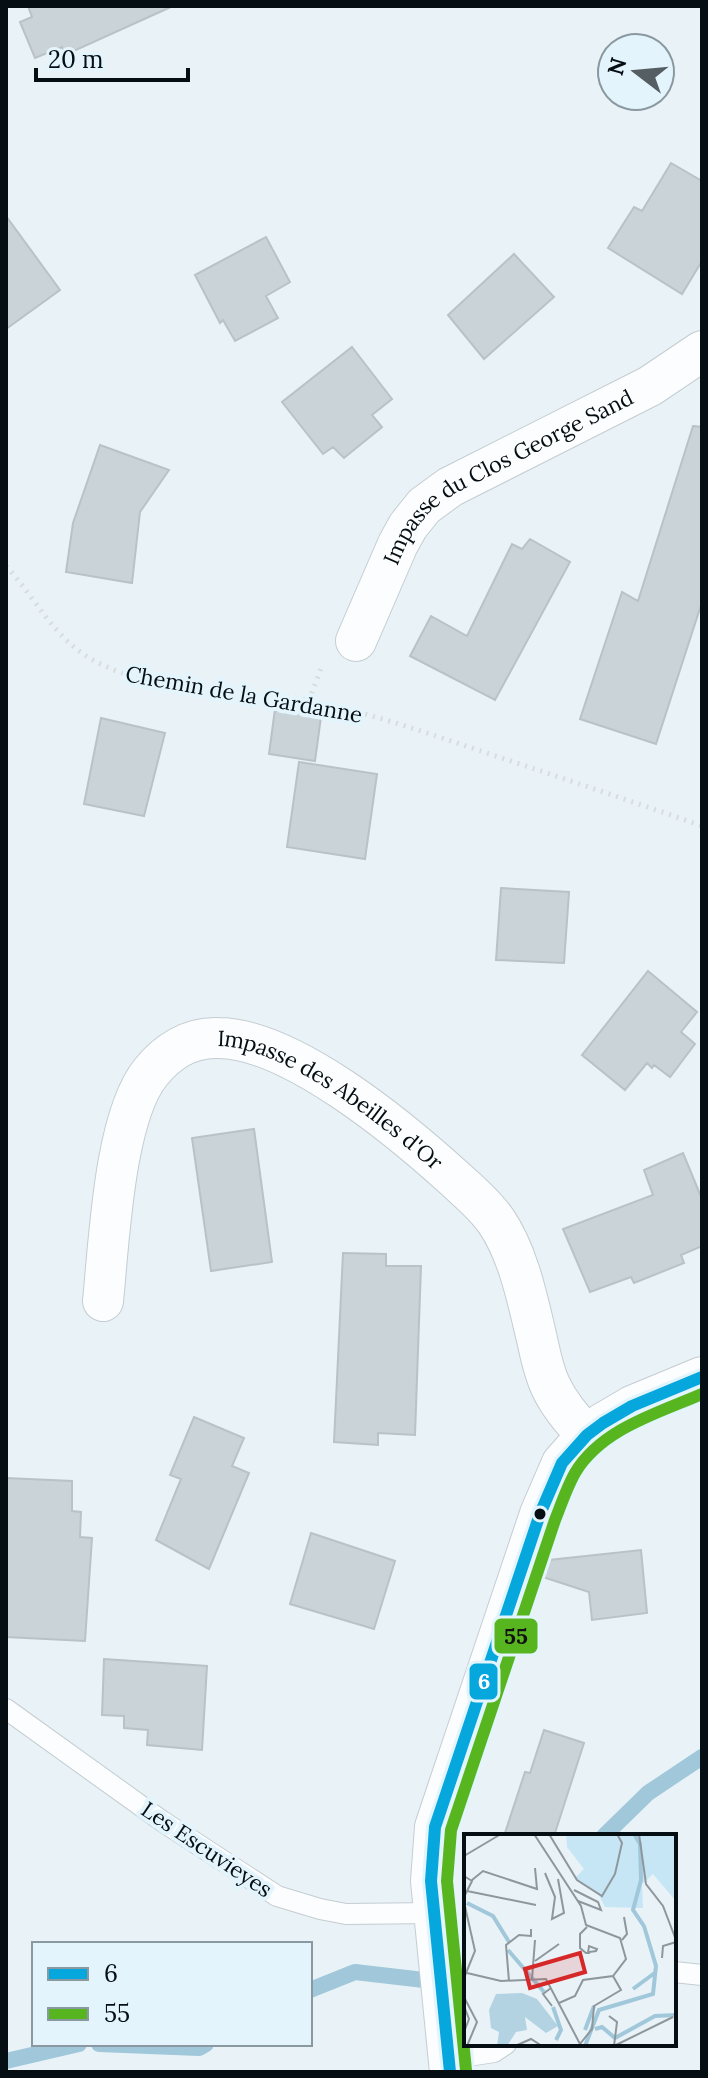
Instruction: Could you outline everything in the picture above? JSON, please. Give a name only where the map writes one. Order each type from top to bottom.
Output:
[{"type":"street","name":"Impasse du Clos George Sand","points":[[356,641],[398,544],[424,506],[450,487],[650,386],[702,351]]},
{"type":"street","name":"Impasse des Abeilles d'Or","points":[[103,1301],[115,1183],[137,1094],[155,1068],[176,1048],[217,1037],[239,1041],[293,1061],[332,1083],[429,1156],[497,1221],[527,1294],[550,1385],[568,1416],[587,1435]]},
{"type":"street","points":[[450,2065],[431,1881],[435,1827],[552,1480],[562,1463],[587,1435],[632,1406],[702,1377]]},
{"type":"lane","name":"Les Escuvieyes","points":[[6,1709],[162,1821],[277,1896],[346,1914],[434,1913]]},
{"type":"lane","points":[[676,1972],[702,1975]]},
{"type":"lane","points":[[450,2065],[494,2052],[503,2046]]},
{"type":"path","name":"Chemin de la Gardanne","points":[[6,566],[51,626],[74,647],[117,671],[173,685],[284,697],[349,710],[572,780],[702,826]]},
{"type":"building","points":[[28,6],[173,6],[65,55],[62,47],[35,58],[20,22],[32,17]]},
{"type":"building","points":[[671,163],[702,181],[702,261],[682,294],[608,248],[634,207],[642,211]]},
{"type":"building","points":[[6,216],[60,290],[6,329]]},
{"type":"building","points":[[266,237],[290,282],[266,296],[278,318],[235,341],[223,320],[220,323],[195,275]]},
{"type":"building","points":[[514,254],[554,297],[484,359],[448,315]]},
{"type":"building","points":[[352,347],[392,399],[372,415],[382,427],[344,458],[333,447],[323,454],[282,402]]},
{"type":"building","points":[[693,426],[702,427],[702,602],[656,744],[580,719],[622,592],[638,601]]},
{"type":"building","points":[[100,445],[169,470],[140,512],[132,583],[66,572],[73,523]]},
{"type":"building","points":[[530,539],[570,562],[495,700],[410,656],[431,616],[467,636],[512,544],[522,549]]},
{"type":"building","points":[[275,709],[321,717],[315,761],[269,754]]},
{"type":"building","points":[[101,718],[165,733],[144,816],[84,804]]},
{"type":"building","points":[[299,762],[377,774],[365,859],[287,847]]},
{"type":"building","points":[[501,888],[569,892],[564,963],[496,960]]},
{"type":"building","points":[[648,971],[697,1012],[681,1032],[695,1044],[670,1077],[647,1063],[625,1090],[582,1055]]},
{"type":"building","points":[[254,1129],[272,1262],[211,1271],[192,1138]]},
{"type":"building","points":[[683,1153],[702,1199],[702,1246],[681,1255],[684,1263],[634,1283],[631,1277],[590,1292],[563,1229],[653,1195],[644,1170]]},
{"type":"building","points":[[343,1253],[386,1254],[386,1266],[421,1266],[415,1435],[378,1433],[378,1445],[334,1442]]},
{"type":"building","points":[[194,1417],[244,1438],[232,1466],[249,1473],[209,1569],[156,1540],[181,1479],[170,1475]]},
{"type":"building","points":[[6,1478],[72,1481],[72,1511],[81,1512],[80,1537],[92,1538],[85,1641],[6,1637]]},
{"type":"building","points":[[311,1533],[395,1561],[374,1629],[290,1604]]},
{"type":"building","points":[[641,1550],[647,1613],[592,1620],[589,1592],[543,1577],[549,1560]]},
{"type":"building","points":[[104,1659],[207,1666],[202,1750],[147,1745],[148,1730],[124,1728],[124,1716],[102,1715]]},
{"type":"building","points":[[544,1730],[584,1743],[555,1834],[505,1834],[525,1772],[530,1773]]},
{"type":"waterway","points":[[606,1834],[648,1793],[702,1757]]},
{"type":"waterway","points":[[312,1989],[355,1972],[441,1982],[464,1976]]},
{"type":"waterway","points":[[6,2061],[70,2046]]},
{"type":"waterway","points":[[149,2046],[202,2046]]},
{"type":"transit line","name":"6","points":[[450,2072],[431,1881],[435,1827],[540,1514],[562,1463],[587,1435],[632,1406],[702,1377]]},
{"type":"transit line","name":"55","points":[[466,2070],[447,1881],[451,1830],[555,1520],[575,1473],[600,1445],[632,1424],[702,1394]]}]
